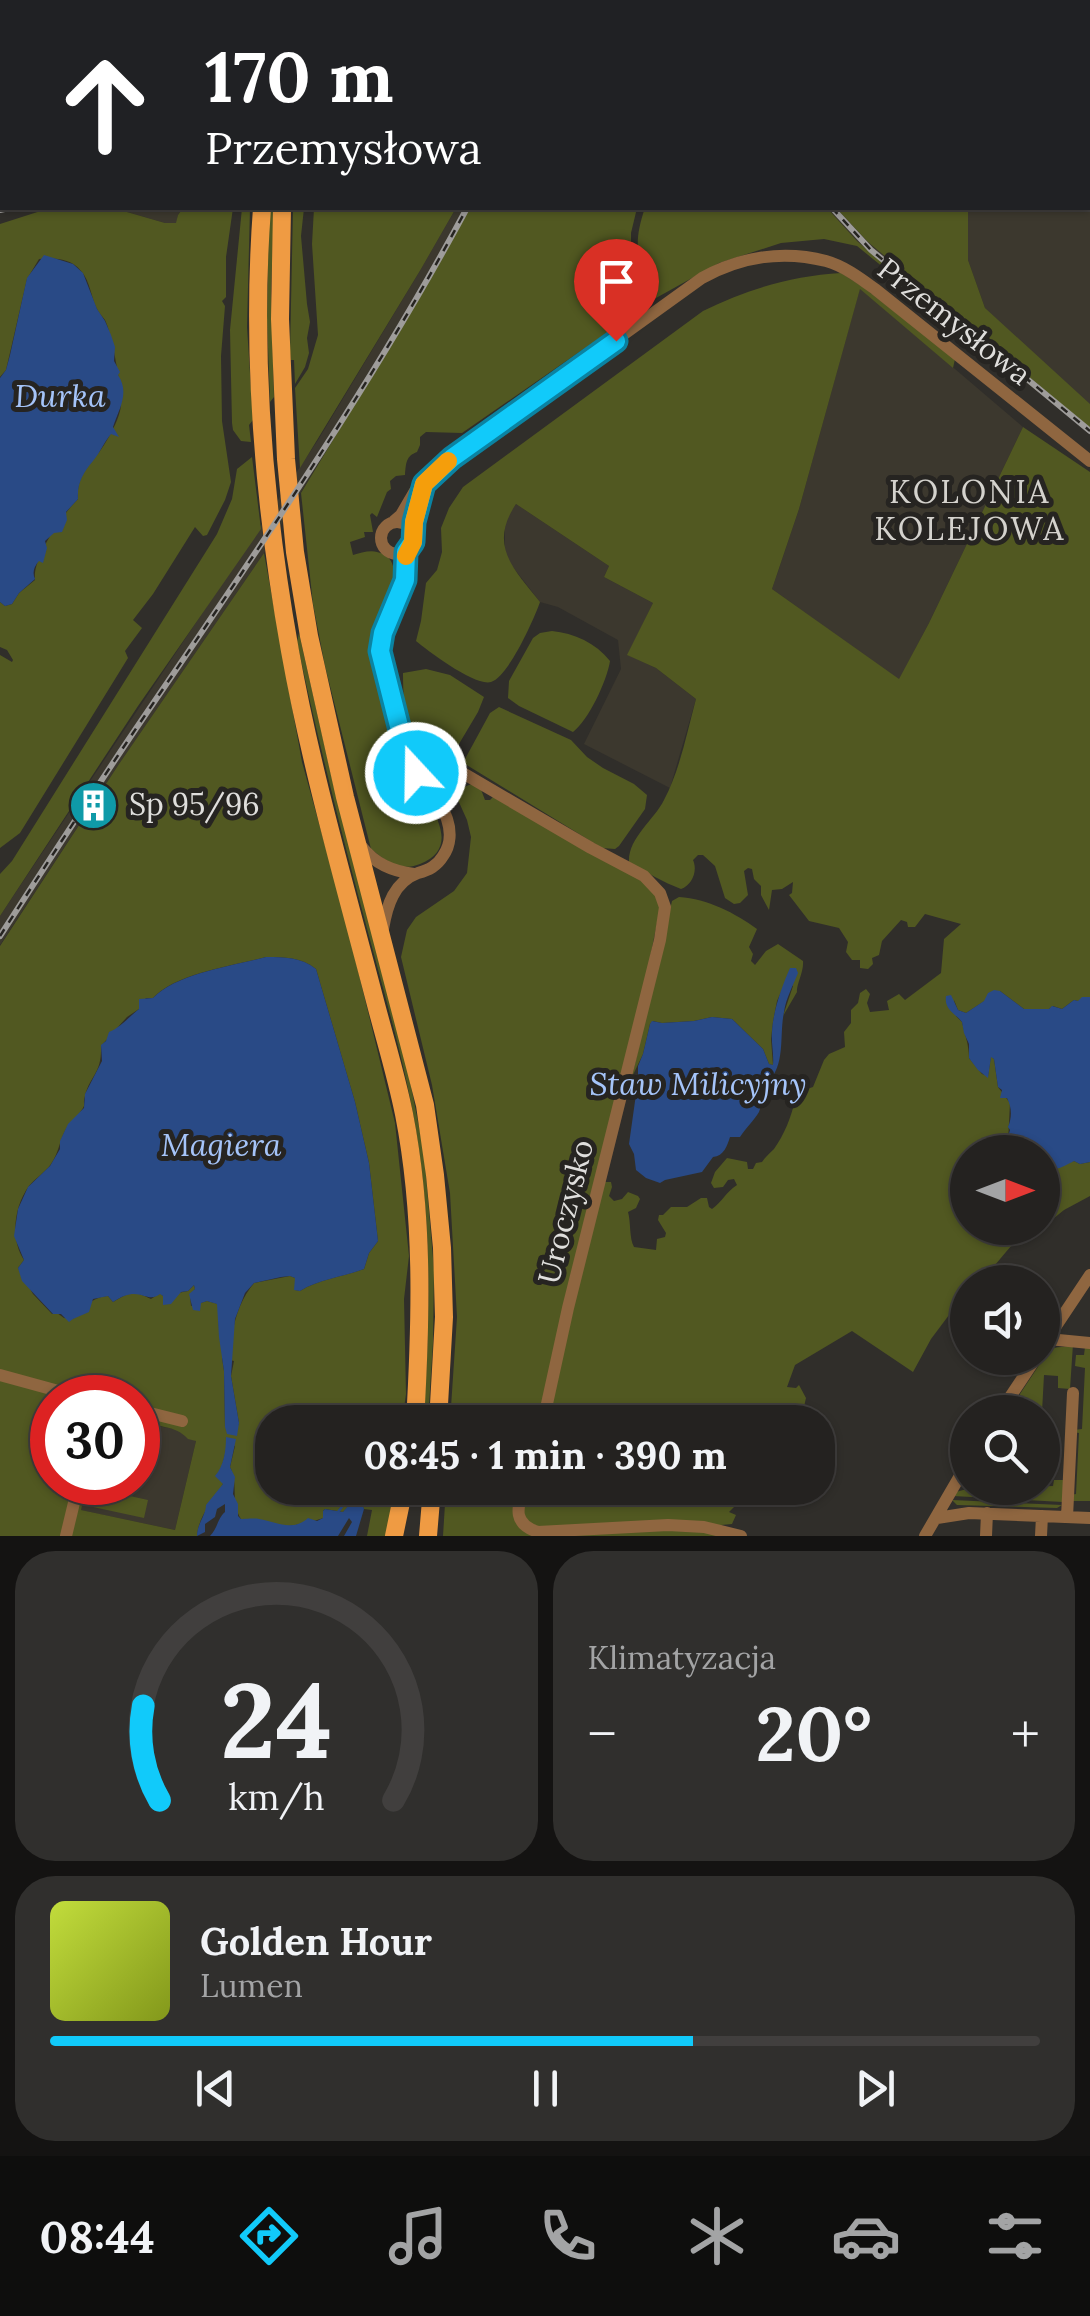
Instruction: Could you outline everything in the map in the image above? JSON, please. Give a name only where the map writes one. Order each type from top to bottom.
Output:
[{"type":"main road","points":[[262,210],[258,331],[274,544],[291,654],[324,804],[404,1113],[413,1173],[421,1294],[416,1405]]},
{"type":"main road","points":[[282,210],[280,319],[291,515],[309,636],[424,1105],[442,1248],[444,1316],[440,1405]]},
{"type":"main road","points":[[394,1536],[402,1505]]},
{"type":"main road","points":[[404,1536],[405,1505]]},
{"type":"main road","points":[[428,1536],[433,1505]]},
{"type":"main road","points":[[437,1505],[439,1536]]},
{"type":"street","name":"Przemysłowa","points":[[394,522],[415,492],[452,458],[702,278],[751,258],[826,261],[854,274],[1090,461]]},
{"type":"street","points":[[382,936],[392,894],[414,874],[442,858],[450,832],[444,810],[424,786],[408,756],[380,651],[383,633],[405,580],[406,552],[413,542],[412,531],[424,484]]},
{"type":"street","points":[[398,596],[397,575],[381,535],[385,526],[394,522],[405,523],[412,531]]},
{"type":"street","points":[[388,552],[406,552]]},
{"type":"street","name":"Uroczysko","points":[[461,772],[644,876],[660,892],[664,907],[660,940],[547,1405]]},
{"type":"street","points":[[356,838],[370,858],[399,872],[414,874]]},
{"type":"street","points":[[1060,1320],[1090,1275]]},
{"type":"street","points":[[1060,1343],[1090,1342]]},
{"type":"street","points":[[0,1375],[30,1383]]},
{"type":"street","points":[[1067,1517],[1073,1393]]},
{"type":"street","points":[[160,1416],[182,1421]]},
{"type":"street","points":[[926,1536],[950,1490]]},
{"type":"street","points":[[66,1536],[73,1505]]},
{"type":"street","points":[[518,1505],[519,1516],[528,1528],[538,1532],[668,1525],[718,1529],[741,1536]]},
{"type":"street","points":[[937,1518],[954,1513],[1090,1518]]},
{"type":"street","points":[[986,1536],[987,1514]]},
{"type":"street","points":[[1041,1536],[1042,1516]]},
{"type":"shaded area","points":[[120,210],[182,210],[177,223]]},
{"type":"shaded area","points":[[455,210],[469,210],[264,553],[0,945],[0,916],[318,440]]},
{"type":"shaded area","points":[[829,210],[838,210],[868,242],[1090,428],[1090,434],[968,336],[857,241]]},
{"type":"shaded area","points":[[968,210],[1090,210],[1090,405],[1000,326],[985,308],[968,260]]},
{"type":"shaded area","points":[[860,288],[1023,427],[899,680],[772,589],[799,509]]},
{"type":"shaded area","points":[[516,504],[609,566],[604,577],[653,603],[628,655],[656,668],[696,699],[670,788],[584,744],[621,669],[618,640],[558,607],[540,602],[505,557],[505,520]]},
{"type":"shaded area","points":[[160,1426],[176,1429],[196,1441],[175,1530],[80,1510],[81,1505],[160,1505]]},
{"type":"green space","points":[[44,210],[120,210],[176,223],[182,210],[233,210],[226,257],[226,297],[222,301],[222,421],[231,482],[225,500],[207,535],[203,536],[195,527],[133,620],[142,628],[125,651],[128,658],[20,833],[0,848],[0,655],[13,660],[0,647],[0,602],[5,606],[12,604],[35,580],[43,549],[78,499],[82,476],[111,433],[121,404],[117,366],[105,320],[84,275],[62,260],[39,259],[27,279],[6,370],[0,377],[0,224]]},
{"type":"green space","points":[[242,210],[250,210],[247,327],[251,442],[241,441],[233,430],[230,330]]},
{"type":"green space","points":[[269,210],[274,210],[274,397],[270,402]]},
{"type":"green space","points":[[293,210],[304,210],[301,236],[310,322],[309,353],[295,384],[290,352]]},
{"type":"green space","points":[[314,210],[455,210],[300,468],[295,388],[308,369],[318,335],[312,244]]},
{"type":"green space","points":[[469,210],[637,210],[631,233],[631,266],[650,303],[462,433],[426,432],[420,437],[417,452],[407,460],[405,475],[390,481],[391,489],[377,517],[370,515],[373,532],[364,532],[365,537],[350,542],[353,555],[377,552],[388,557],[393,566],[391,592],[374,646],[386,695],[383,700],[409,770],[431,806],[441,832],[441,845],[434,856],[406,867],[388,862],[371,849],[325,666],[313,604],[301,493]]},
{"type":"green space","points":[[645,210],[829,210],[857,241],[968,336],[857,246],[824,239],[781,243],[719,263],[656,298],[644,275],[639,233]]},
{"type":"green space","points":[[838,210],[968,210],[968,260],[985,308],[1090,404],[1090,428],[868,242]]},
{"type":"green space","points":[[841,273],[955,359],[953,368],[860,289],[799,509],[772,589],[899,679],[1023,427],[1090,472],[1090,997],[1074,1000],[1062,1009],[1024,1009],[1000,991],[966,1013],[958,1010],[954,1000],[969,1058],[988,1076],[991,1056],[994,1059],[998,1087],[1010,1103],[1008,1135],[950,1135],[950,1245],[1013,1245],[995,1265],[950,1265],[950,1314],[913,1372],[852,1331],[795,1365],[787,1387],[799,1385],[806,1398],[804,1405],[451,1405],[457,1317],[450,1193],[432,1085],[401,957],[407,930],[416,917],[454,891],[467,873],[471,837],[448,778],[461,779],[460,785],[464,787],[474,783],[485,800],[493,797],[653,889],[660,908],[605,1182],[611,1182],[609,1196],[614,1201],[628,1192],[640,1199],[636,1208],[628,1212],[634,1247],[656,1250],[657,1239],[666,1233],[659,1215],[671,1207],[687,1207],[707,1198],[712,1209],[737,1185],[734,1179],[723,1187],[714,1188],[711,1183],[727,1158],[747,1162],[748,1169],[762,1162],[781,1138],[795,1099],[813,1087],[829,1054],[845,1047],[844,1032],[851,1023],[851,1010],[860,993],[866,989],[870,994],[870,1012],[889,1010],[887,1001],[899,994],[905,1000],[941,973],[944,939],[961,924],[925,914],[915,927],[908,927],[901,920],[882,941],[879,955],[872,958],[873,964],[868,969],[860,968],[860,960],[852,960],[846,952],[848,942],[839,928],[809,921],[789,895],[793,882],[772,890],[769,910],[752,869],[744,871],[748,895],[734,904],[725,898],[715,866],[703,855],[693,860],[693,877],[681,889],[629,862],[633,845],[670,788],[696,699],[656,668],[627,655],[653,603],[604,577],[609,566],[516,504],[504,532],[504,545],[514,568],[540,602],[505,669],[498,678],[484,682],[452,667],[416,641],[426,583],[437,570],[442,552],[441,528],[463,487],[703,311],[736,296],[805,277]]},
{"type":"green space","points":[[252,457],[261,529],[138,706],[0,916],[0,874],[12,861],[217,534],[232,499],[237,469]]},
{"type":"green space","points":[[264,553],[302,762],[395,1123],[409,1256],[404,1299],[404,1405],[255,1405],[255,1505],[350,1505],[343,1512],[325,1509],[323,1518],[292,1526],[241,1519],[230,1467],[235,1446],[226,1442],[223,1484],[203,1515],[197,1536],[0,1536],[0,946]],"holes":[[[266,957],[286,958],[316,969],[355,1102],[369,1163],[378,1241],[364,1269],[300,1291],[295,1290],[295,1278],[290,1276],[254,1283],[240,1306],[233,1332],[219,1330],[218,1304],[207,1301],[191,1306],[194,1285],[188,1291],[163,1296],[160,1293],[151,1299],[136,1293],[113,1302],[108,1296],[97,1298],[73,1319],[52,1314],[33,1294],[18,1268],[24,1260],[15,1233],[17,1213],[24,1194],[51,1164],[66,1129],[84,1107],[87,1089],[100,1063],[101,1046],[146,998],[153,998],[176,982]],[[222,1358],[234,1361],[231,1376],[237,1428],[225,1427]]]},
{"type":"green space","points":[[552,631],[584,640],[610,661],[596,700],[573,732],[508,698],[509,681],[533,638]]},
{"type":"green space","points":[[299,633],[336,796],[406,1061],[424,1152],[434,1270],[429,1405],[424,1405],[428,1252],[415,1123],[297,642]]},
{"type":"green space","points":[[426,669],[450,675],[484,697],[448,757],[424,743],[406,713],[403,673]]},
{"type":"green space","points":[[499,707],[571,740],[587,757],[647,795],[645,809],[619,846],[602,848],[465,764],[490,713]]},
{"type":"green space","points":[[679,897],[721,908],[757,929],[749,947],[755,965],[778,944],[803,961],[797,992],[783,1016],[793,986],[786,981],[777,1001],[771,1039],[773,1065],[763,1049],[732,1019],[653,1021],[632,1077],[672,901]]},
{"type":"green space","points":[[1090,1162],[1090,1196],[1060,1213],[1060,1165]]},
{"type":"green space","points":[[1073,1344],[1070,1389],[1058,1388],[1058,1376],[1044,1375],[1060,1375],[1060,1347]]},
{"type":"green space","points":[[1085,1347],[1090,1347],[1090,1501],[1073,1501],[1070,1495],[1076,1494],[1079,1433],[1073,1432],[1082,1429],[1085,1368],[1075,1366],[1076,1355],[1084,1355]]},
{"type":"green space","points":[[1033,1375],[1044,1375],[1043,1395],[1020,1394]]},
{"type":"green space","points":[[1060,1480],[1065,1480],[1060,1502]]},
{"type":"green space","points":[[94,1505],[147,1505],[144,1518]]},
{"type":"green space","points":[[362,1505],[392,1505],[387,1536],[367,1536],[372,1510]]},
{"type":"green space","points":[[445,1505],[736,1505],[729,1512],[736,1515],[732,1524],[721,1525],[728,1536],[443,1536]]},
{"type":"green space","points":[[957,1505],[1062,1505],[1057,1508]]},
{"type":"water","name":"Durka","points":[[44,255],[73,264],[83,273],[111,335],[123,388],[113,427],[119,437],[111,434],[84,474],[78,499],[66,512],[62,532],[45,541],[47,548],[43,563],[39,561],[35,567],[35,579],[12,604],[5,606],[0,602],[0,378],[6,370],[27,278]]},
{"type":"water","name":"Magiera","points":[[266,957],[298,960],[316,969],[369,1163],[378,1241],[364,1269],[300,1291],[294,1290],[295,1278],[290,1276],[254,1283],[245,1293],[235,1319],[231,1376],[239,1423],[237,1436],[227,1434],[225,1427],[217,1304],[207,1301],[201,1303],[200,1311],[193,1310],[189,1294],[194,1285],[171,1304],[163,1305],[160,1294],[130,1294],[113,1302],[108,1296],[93,1299],[89,1312],[69,1322],[61,1314],[53,1314],[22,1281],[18,1268],[24,1260],[14,1236],[18,1209],[28,1187],[50,1166],[68,1124],[84,1108],[85,1094],[102,1061],[101,1045],[109,1032],[139,1009],[139,999],[153,998],[191,976]]},
{"type":"water","name":"Staw Milicyjny","points":[[790,968],[796,968],[798,973],[785,1007],[780,1058],[768,1088],[763,1088],[757,1115],[740,1137],[730,1137],[722,1153],[713,1157],[702,1172],[660,1183],[646,1178],[636,1170],[629,1144],[638,1066],[652,1021],[732,1019],[763,1049],[773,1065],[774,1016]]},
{"type":"water","points":[[1000,991],[1024,1009],[1062,1009],[1074,1000],[1090,997],[1090,1162],[1074,1161],[1060,1168],[1060,1135],[1008,1135],[1011,1109],[1007,1098],[1000,1098],[1002,1090],[998,1087],[994,1059],[991,1057],[988,1078],[969,1058],[962,1022],[946,1001],[946,996],[951,995],[958,1010],[966,1013],[984,1001],[988,993]]},
{"type":"water","points":[[226,1437],[236,1439],[230,1467],[241,1519],[290,1525],[308,1518],[317,1521],[323,1518],[325,1509],[343,1512],[349,1505],[362,1505],[356,1536],[344,1536],[352,1522],[349,1518],[338,1536],[210,1536],[225,1512],[225,1504],[205,1524],[205,1532],[197,1536],[206,1505],[223,1484],[215,1476],[224,1458]]},
{"type":"waterway","points":[[338,1512],[343,1505]]},
{"type":"railway","points":[[0,936],[307,475],[390,343],[466,210]]},
{"type":"railway","points":[[834,210],[871,250],[1090,431]]},
{"type":"slow traffic","points":[[406,556],[413,542],[412,531],[424,484],[448,461]]},
{"type":"place","name":"Sp 95/96","points":[[94,805]]},
{"type":"district","name":"KOLONIA KOLEJOWA","points":[[970,510]]},
{"type":"route","points":[[416,773],[403,742],[380,651],[383,633],[405,580],[406,552],[413,542],[412,531],[424,484],[452,458],[616,341]]}]
